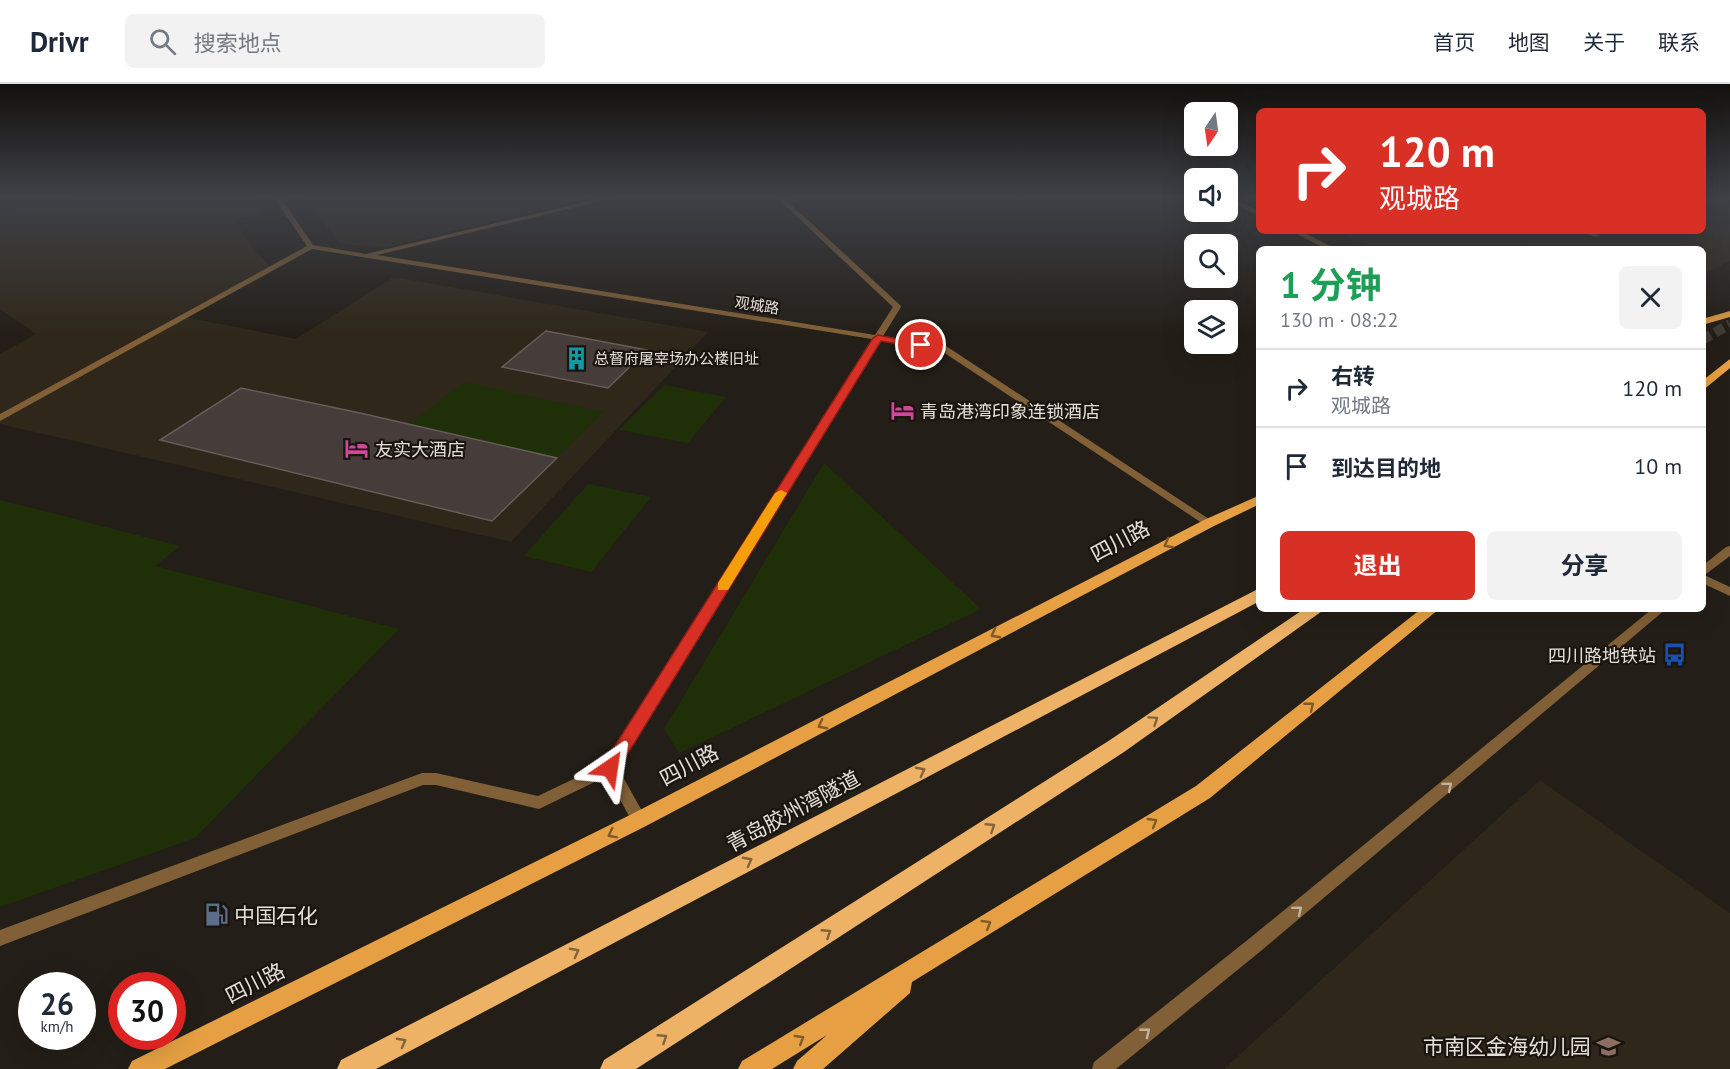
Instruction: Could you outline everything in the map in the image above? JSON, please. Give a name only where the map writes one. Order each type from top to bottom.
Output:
[{"type":"highway","name":"青岛胶州湾隧道","points":[[350,1069],[1256,596]]},
{"type":"highway","points":[[613,1069],[1116,746],[1312,612]]},
{"type":"main road","points":[[1706,321],[1730,314]]},
{"type":"main road","points":[[1706,384],[1730,362]]},
{"type":"main road","name":"四川路","points":[[140,1069],[639,820],[1209,523],[1256,501]]},
{"type":"main road","points":[[750,1069],[1203,792],[1427,612]]},
{"type":"main road","points":[[805,1069],[937,955]]},
{"type":"street","points":[[0,417],[311,247],[309,244]]},
{"type":"street","points":[[363,257],[418,244]]},
{"type":"street","points":[[0,938],[422,779],[436,779],[539,803],[610,768],[897,307],[829,244]]},
{"type":"street","name":"观城路","points":[[311,247],[943,348],[1209,523]]},
{"type":"street","points":[[1706,570],[1730,550]]},
{"type":"street","points":[[1706,580],[1730,592]]},
{"type":"street","points":[[1101,1069],[1274,930],[1656,612]]},
{"type":"street","points":[[610,768],[639,820]]},
{"type":"shaded area","points":[[0,244],[249,244],[270,266],[0,414],[0,354],[36,334],[0,309]]},
{"type":"shaded area","points":[[348,244],[401,244],[384,248]]},
{"type":"shaded area","points":[[1366,244],[1730,244],[1730,261],[1706,273],[1706,246],[1370,246]]},
{"type":"shaded area","points":[[394,277],[708,332],[511,542],[0,424],[0,417],[185,317],[296,339]]},
{"type":"shaded area","points":[[1540,780],[1730,913],[1730,1069],[1224,1069]]},
{"type":"green space","points":[[464,382],[604,412],[557,458],[410,424]]},
{"type":"green space","points":[[664,385],[726,397],[688,443],[619,430]]},
{"type":"green space","points":[[824,463],[981,609],[679,753],[664,729]]},
{"type":"green space","points":[[588,484],[651,497],[591,572],[524,556]]},
{"type":"green space","points":[[0,500],[180,546],[155,566],[399,629],[195,838],[0,907]]},
{"type":"building","name":"总督府屠宰场办公楼旧址","points":[[546,331],[647,350],[608,388],[502,367]]},
{"type":"building","name":"友实大酒店","points":[[241,388],[557,458],[492,521],[160,440]]},
{"type":"tunnel","points":[[1706,338],[1730,324]]},
{"type":"slow traffic","points":[[723,587],[781,493]]},
{"type":"place","name":"总督府屠宰场办公楼旧址","points":[[576,358]]},
{"type":"place","name":"青岛港湾印象连锁酒店","points":[[902,411]]},
{"type":"place","name":"友实大酒店","points":[[357,449]]},
{"type":"place","name":"四川路地铁站","points":[[1674,655]]},
{"type":"place","name":"中国石化","points":[[216,915]]},
{"type":"place","name":"市南区金海幼儿园","points":[[1609,1046]]},
{"type":"route","points":[[610,768],[878,338],[921,345]]}]
